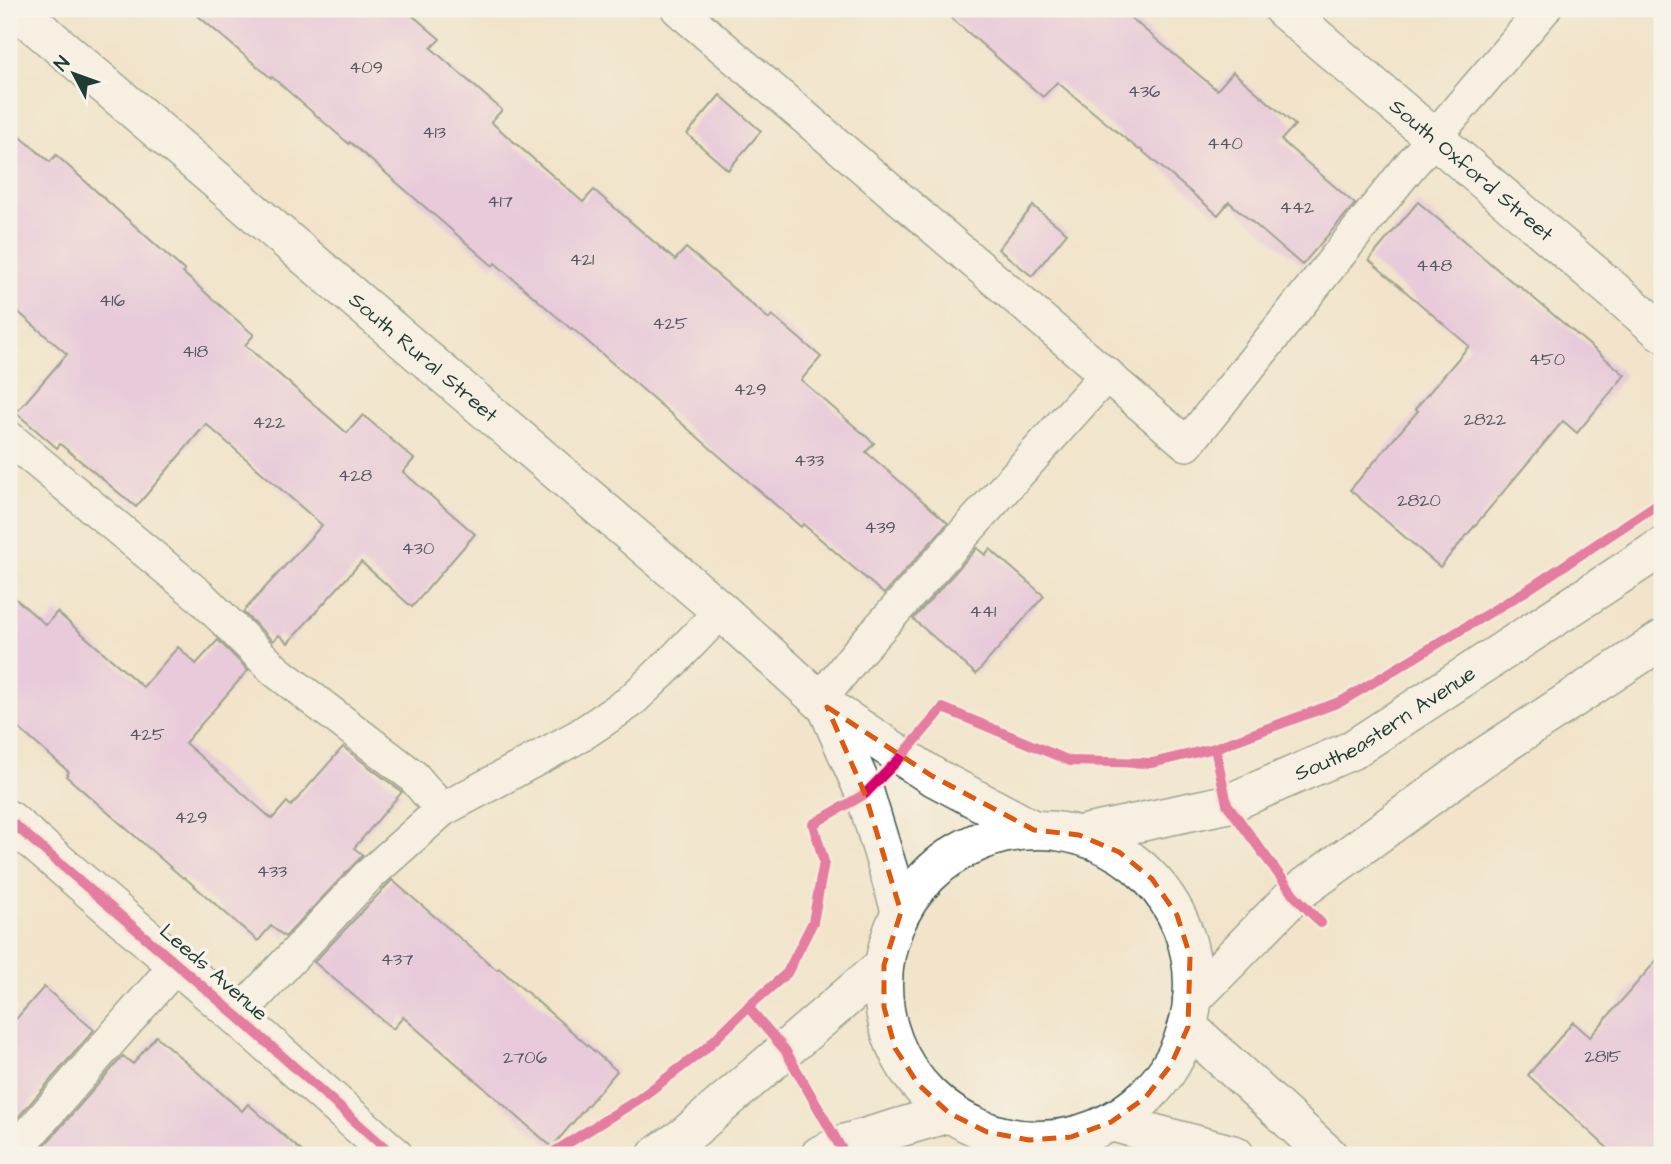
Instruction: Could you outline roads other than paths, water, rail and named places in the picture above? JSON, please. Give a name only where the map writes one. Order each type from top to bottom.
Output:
[{"type":"main road","name":"South Rural Street","points":[[16,9],[721,611],[824,704],[932,776],[1034,830]]},
{"type":"main road","name":"South Oxford Street","points":[[1283,9],[1662,332]]},
{"type":"main road","name":"Southeastern Avenue","points":[[1079,835],[1227,804],[1352,750],[1662,547]]},
{"type":"main road","points":[[1328,1155],[1190,1013],[1190,956],[1177,915],[1152,879],[1119,852],[1079,835],[1034,830],[994,836],[957,853],[925,879],[901,912],[890,938],[884,965],[884,1007],[895,1048],[918,1084],[949,1113],[987,1132],[1029,1140],[1070,1137],[1111,1122],[1145,1098],[1171,1065],[1190,1013],[1246,946],[1294,895],[1484,757],[1662,640]]},
{"type":"main road","name":"South Rural Street","points":[[824,704],[865,794],[901,912]]},
{"type":"main road","name":"Leeds Avenue","points":[[9,820],[393,1155]]},
{"type":"main road","points":[[657,1155],[685,1136],[884,965]]},
{"type":"main road","points":[[820,1155],[840,1145],[949,1113]]},
{"type":"main road","points":[[1111,1122],[1235,1155]]},
{"type":"lane","points":[[678,9],[1187,444],[1433,137],[1544,9]]},
{"type":"lane","points":[[824,704],[858,652],[1107,374]]},
{"type":"lane","points":[[9,438],[201,597],[276,671],[413,776],[442,810]]},
{"type":"lane","points":[[237,1017],[367,877],[442,810],[579,736],[630,702],[721,611]]},
{"type":"lane","points":[[11,1155],[177,964]]}]
